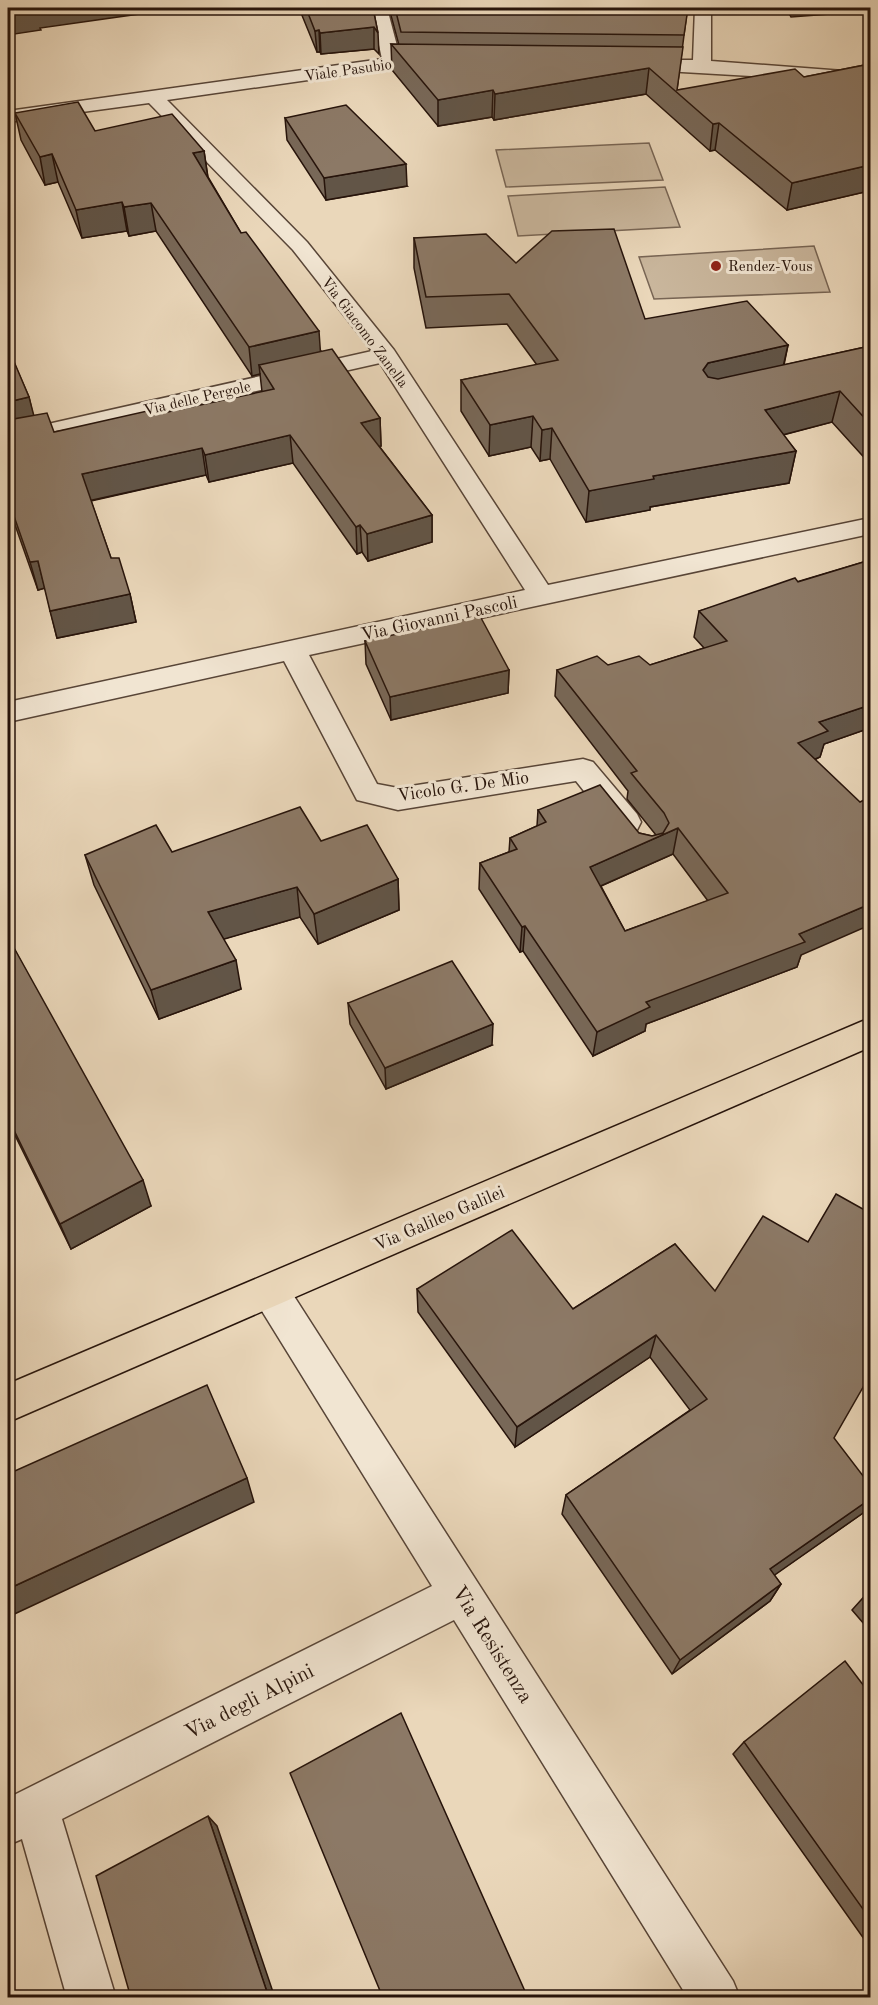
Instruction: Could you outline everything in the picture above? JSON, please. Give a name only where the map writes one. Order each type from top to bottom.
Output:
[{"type":"main road","name":"Via Galileo Galilei","points":[[8,1404],[870,1032]]},
{"type":"street","points":[[379,8],[392,63]]},
{"type":"street","points":[[702,66],[703,8]]},
{"type":"street","name":"Viale Pasubio","points":[[8,117],[392,63],[452,63]]},
{"type":"street","points":[[619,65],[702,66],[870,78]]},
{"type":"street","name":"Via Giacomo Zanella","points":[[154,97],[300,246],[386,355],[541,595]]},
{"type":"street","name":"Via delle Pergole","points":[[8,440],[386,355]]},
{"type":"street","name":"Via Giovanni Pascoli","points":[[8,712],[541,595],[870,526]]},
{"type":"street","name":"Vicolo G. De Mio","points":[[295,649],[296,658],[367,792],[398,799],[583,769],[640,839]]},
{"type":"street","name":"Via Resistenza","points":[[270,1291],[716,1998]]},
{"type":"street","name":"Via degli Alpini","points":[[92,1998],[22,1815],[461,1594]]},
{"type":"shaded area","points":[[649,143],[663,180],[506,187],[496,150]]},
{"type":"shaded area","points":[[665,187],[680,227],[518,236],[508,196]]},
{"type":"shaded area","points":[[814,246],[830,292],[654,299],[639,257]]},
{"type":"building","points":[[306,8],[373,8],[378,33],[374,27],[320,33],[319,30],[315,31]]},
{"type":"building","points":[[395,8],[688,8],[684,35],[401,32]]},
{"type":"building","points":[[391,44],[683,47],[677,90],[795,69],[804,77],[870,64],[870,165],[792,183],[719,123],[713,124],[649,68],[495,94],[493,90],[438,100]]},
{"type":"building","points":[[78,102],[95,131],[172,114],[204,151],[193,153],[241,233],[246,232],[319,331],[249,347],[151,203],[124,207],[122,202],[76,210],[52,154],[40,157],[15,113]]},
{"type":"building","points":[[346,105],[406,164],[324,178],[285,118]]},
{"type":"building","points":[[614,229],[645,319],[747,301],[788,345],[708,363],[703,370],[708,377],[718,379],[870,346],[870,424],[840,391],[765,410],[796,451],[653,476],[654,479],[589,491],[552,428],[542,430],[533,416],[490,425],[461,380],[558,360],[509,294],[426,297],[414,238],[486,234],[516,263],[552,231]]},
{"type":"building","points":[[8,349],[29,397],[8,402]]},
{"type":"building","points":[[332,349],[380,418],[361,423],[432,515],[367,534],[360,525],[356,527],[290,435],[205,455],[202,448],[82,474],[111,558],[119,558],[130,594],[50,611],[38,561],[30,562],[8,499],[8,420],[47,413],[54,432],[156,409],[159,414],[274,389],[259,365]]},
{"type":"building","points":[[870,560],[870,705],[819,722],[828,731],[798,743],[860,802],[870,797],[870,904],[799,934],[805,942],[646,1002],[650,1007],[597,1032],[525,926],[522,927],[480,863],[517,849],[510,838],[546,822],[538,810],[600,785],[639,833],[652,836],[663,833],[669,823],[664,813],[631,773],[637,771],[557,670],[597,656],[608,665],[639,656],[650,665],[727,641],[699,611],[795,578],[798,582]],"holes":[[[678,828],[728,893],[625,931],[590,867]]]},
{"type":"building","points":[[480,616],[509,670],[390,697],[365,641]]},
{"type":"building","points":[[300,807],[321,841],[367,825],[398,879],[314,914],[297,887],[208,912],[236,960],[151,990],[85,855],[156,825],[172,852]]},
{"type":"building","points":[[8,937],[143,1180],[60,1224],[8,1118]]},
{"type":"building","points":[[452,961],[493,1024],[385,1068],[348,1003]]},
{"type":"building","points":[[836,1194],[870,1213],[870,1375],[834,1438],[870,1485],[870,1499],[770,1569],[781,1584],[680,1660],[566,1495],[707,1399],[656,1335],[517,1427],[417,1289],[512,1230],[573,1309],[675,1244],[715,1291],[763,1216],[808,1242]]},
{"type":"building","points":[[207,1385],[247,1478],[8,1589],[8,1474]]},
{"type":"building","points":[[845,1661],[870,1694],[870,1919],[744,1742]]},
{"type":"building","points":[[401,1713],[528,1998],[383,1998],[290,1773]]},
{"type":"building","points":[[208,1816],[269,1998],[131,1998],[96,1876]]},
{"type":"place","name":"Rendez-Vous","points":[[716,266]]}]
